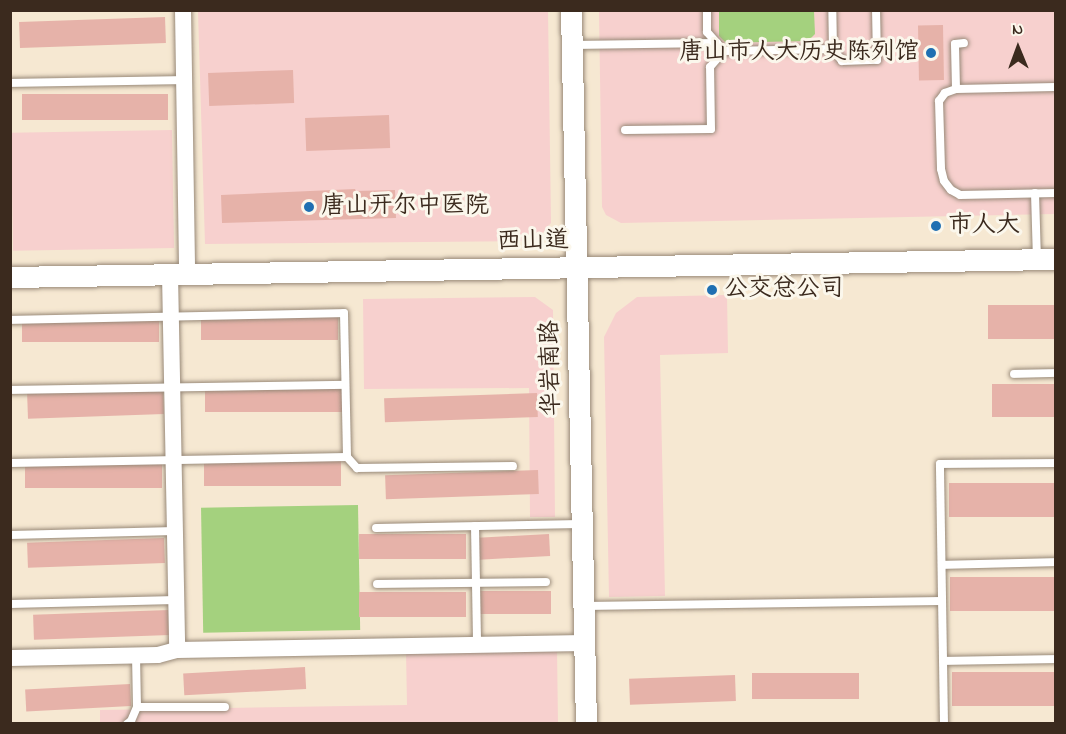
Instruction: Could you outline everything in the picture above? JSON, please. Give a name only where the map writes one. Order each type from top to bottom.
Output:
[{"type":"street","points":[[177,650],[171,317],[179,274],[184,80],[183,10]]},
{"type":"street","name":"华岩南路","points":[[571,10],[585,723]]},
{"type":"street","name":"西山道","points":[[10,277],[1046,259]]},
{"type":"street","points":[[10,658],[158,655],[177,650],[584,643]]},
{"type":"lane","points":[[707,10],[707,32],[724,51],[833,49]]},
{"type":"lane","points":[[832,10],[833,49],[842,61],[878,60],[876,10]]},
{"type":"lane","points":[[956,89],[955,44],[964,43]]},
{"type":"lane","points":[[572,45],[717,44]]},
{"type":"lane","points":[[625,130],[711,129],[710,67],[724,51]]},
{"type":"lane","points":[[10,83],[184,80]]},
{"type":"lane","points":[[1056,87],[956,89],[945,93],[939,101],[941,169],[944,181],[951,190],[960,195],[1056,193]]},
{"type":"lane","points":[[1035,194],[1046,259]]},
{"type":"lane","points":[[10,320],[344,313],[347,457],[357,468],[513,466]]},
{"type":"lane","points":[[1014,374],[1056,373]]},
{"type":"lane","points":[[10,390],[345,385]]},
{"type":"lane","points":[[10,463],[347,457]]},
{"type":"lane","points":[[944,723],[940,464],[1056,462]]},
{"type":"lane","points":[[376,528],[581,524]]},
{"type":"lane","points":[[475,526],[477,645]]},
{"type":"lane","points":[[10,535],[175,531]]},
{"type":"lane","points":[[942,565],[1056,562]]},
{"type":"lane","points":[[377,584],[546,582]]},
{"type":"lane","points":[[10,604],[176,600]]},
{"type":"lane","points":[[583,606],[942,601]]},
{"type":"lane","points":[[127,723],[131,721],[137,707],[136,655]]},
{"type":"lane","points":[[943,661],[1056,659]]},
{"type":"lane","points":[[137,707],[225,707]]},
{"type":"shaded area","points":[[198,11],[548,11],[551,223],[536,241],[205,244]]},
{"type":"shaded area","points":[[599,11],[1055,11],[1055,214],[621,223],[606,215],[602,207]]},
{"type":"shaded area","points":[[172,130],[174,248],[13,251],[11,133]]},
{"type":"shaded area","points":[[727,295],[728,353],[660,355],[665,596],[609,597],[604,337],[616,313],[637,297]]},
{"type":"shaded area","points":[[535,297],[553,310],[555,517],[530,517],[529,388],[364,389],[363,299]]},
{"type":"shaded area","points":[[557,649],[558,723],[100,724],[100,710],[407,705],[406,652]]},
{"type":"green space","points":[[719,11],[814,11],[815,34],[808,41],[726,43],[719,36]]},
{"type":"green space","points":[[358,505],[360,630],[203,633],[201,508]]},
{"type":"building","points":[[165,17],[166,43],[20,48],[19,22]]},
{"type":"building","name":"唐山市人大历史陈列馆","points":[[918,25],[943,25],[944,80],[919,80]]},
{"type":"building","points":[[293,70],[294,103],[209,106],[208,73]]},
{"type":"building","points":[[22,94],[168,94],[168,120],[22,120]]},
{"type":"building","points":[[389,115],[390,148],[306,151],[305,118]]},
{"type":"building","name":"唐山开尔中医院","points":[[355,189],[356,191],[395,190],[396,218],[222,223],[221,195]]},
{"type":"building","points":[[988,305],[1056,305],[1056,339],[988,339]]},
{"type":"building","points":[[201,315],[338,315],[338,340],[201,340]]},
{"type":"building","points":[[22,317],[159,317],[159,342],[22,342]]},
{"type":"building","points":[[992,384],[1056,384],[1056,417],[992,417]]},
{"type":"building","points":[[205,387],[342,387],[342,412],[205,412]]},
{"type":"building","points":[[163,388],[164,414],[28,419],[27,393]]},
{"type":"building","points":[[537,393],[538,417],[385,422],[384,398]]},
{"type":"building","points":[[204,460],[341,460],[341,486],[204,486]]},
{"type":"building","points":[[25,463],[162,463],[162,488],[25,488]]},
{"type":"building","points":[[538,470],[539,494],[386,499],[385,475]]},
{"type":"building","points":[[949,483],[1056,483],[1056,517],[949,517]]},
{"type":"building","points":[[359,534],[466,534],[466,559],[359,559]]},
{"type":"building","points":[[549,534],[550,556],[479,560],[478,538]]},
{"type":"building","points":[[164,538],[165,563],[28,568],[27,543]]},
{"type":"building","points":[[950,577],[1056,577],[1056,611],[950,611]]},
{"type":"building","points":[[479,591],[551,591],[551,614],[479,614]]},
{"type":"building","points":[[359,592],[466,592],[466,617],[359,617]]},
{"type":"building","points":[[169,610],[170,635],[34,640],[33,615]]},
{"type":"building","points":[[305,667],[306,689],[184,695],[183,673]]},
{"type":"building","points":[[952,672],[1056,672],[1056,706],[952,706]]},
{"type":"building","points":[[752,673],[859,673],[859,699],[752,699]]},
{"type":"building","points":[[735,675],[736,701],[630,705],[629,679]]},
{"type":"building","points":[[130,684],[131,706],[26,711],[25,689]]},
{"type":"place","name":"唐山市人大历史陈列馆","points":[[931,53]]},
{"type":"place","name":"唐山开尔中医院","points":[[309,207]]},
{"type":"place","name":"市人大","points":[[936,226]]},
{"type":"place","name":"公交总公司","points":[[712,290]]}]
